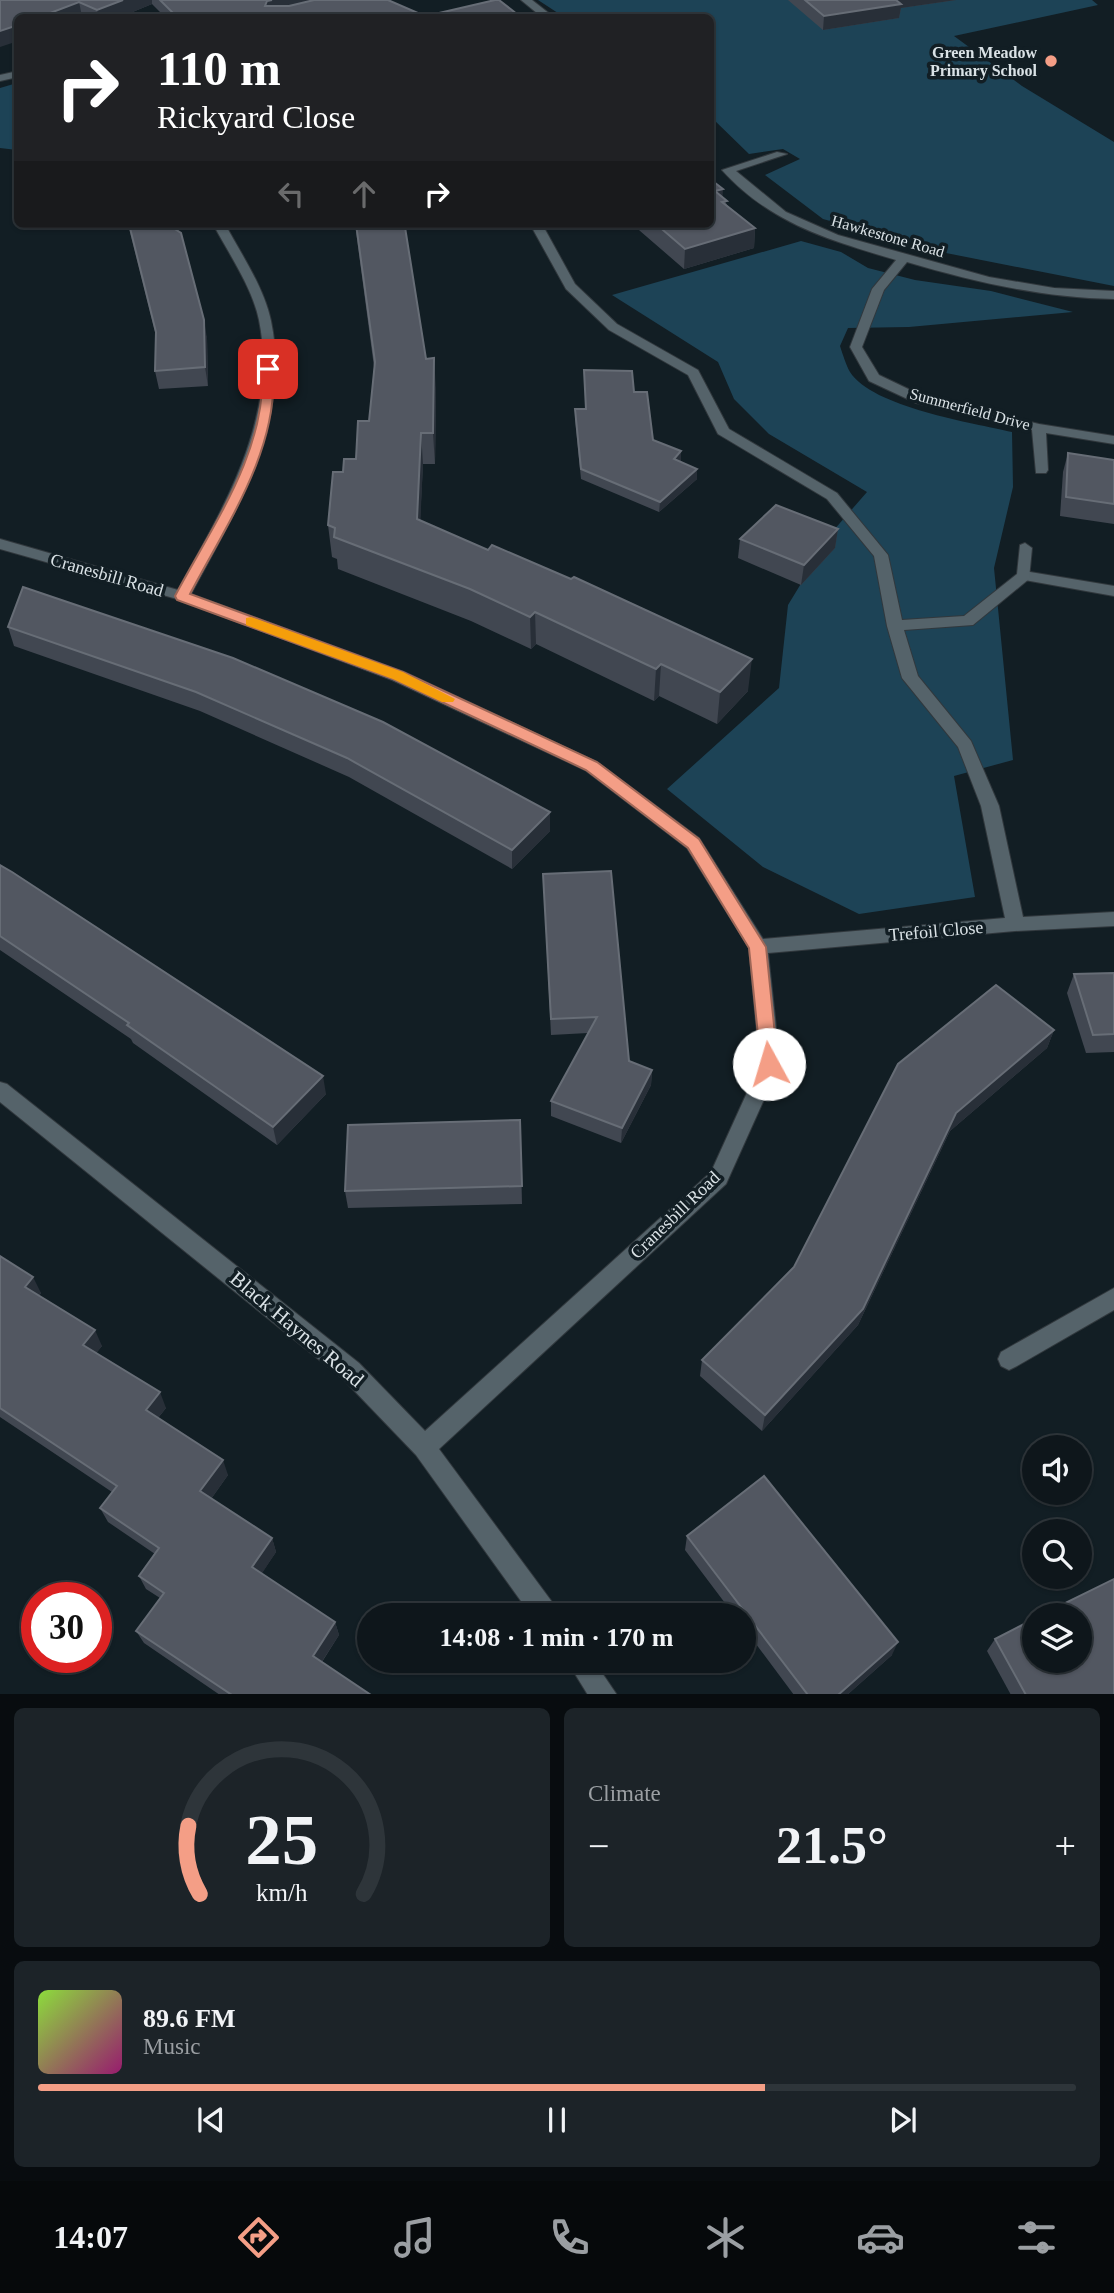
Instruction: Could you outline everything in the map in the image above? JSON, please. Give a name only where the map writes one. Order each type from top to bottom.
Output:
[{"type":"street","points":[[526,0],[545,14]]},
{"type":"street","name":"Hawkestone Road","points":[[781,153],[728,170],[783,214],[819,232],[904,258],[1008,283],[1090,296],[1114,295]]},
{"type":"street","points":[[182,596],[252,463],[269,393],[264,319],[221,228]]},
{"type":"street","points":[[538,228],[570,286],[613,327],[693,373],[723,431],[832,496],[881,555],[895,626],[910,678],[965,745],[990,806],[1015,924]]},
{"type":"street","name":"Summerfield Drive","points":[[904,258],[878,289],[856,347],[874,378],[921,400],[1038,428],[1114,440]]},
{"type":"street","name":"Summerfield Drive","points":[[1038,428],[1041,470]]},
{"type":"street","name":"Cranesbill Road","points":[[0,544],[182,596],[398,676],[591,766],[694,844],[758,947],[769,1064],[719,1178],[424,1447]]},
{"type":"street","points":[[1024,576],[1025,548]]},
{"type":"street","points":[[895,626],[968,621],[1024,576],[1114,591]]},
{"type":"street","name":"Trefoil Close","points":[[758,947],[1015,924],[1114,919]]},
{"type":"street","name":"Black Haynes Road","points":[[0,1090],[351,1371],[424,1447],[537,1603]]},
{"type":"street","points":[[1009,1359],[1114,1298]]},
{"type":"street","points":[[588,1673],[603,1694]]},
{"type":"shaded area","points":[[538,0],[1092,0],[1098,5],[954,36],[1022,86],[1114,142],[1114,286],[946,253],[823,219],[765,175],[800,159],[783,149],[749,154],[714,120],[714,14],[559,14]]},
{"type":"shaded area","points":[[14,84],[14,150],[0,148],[0,88]]},
{"type":"shaded area","points":[[801,241],[841,252],[868,268],[915,280],[991,291],[1073,312],[909,327],[848,328],[840,346],[850,372],[879,395],[925,412],[1012,432],[1013,487],[994,568],[1013,760],[954,776],[975,897],[859,914],[763,867],[667,789],[779,688],[788,605],[833,531],[867,492],[769,434],[734,399],[718,362],[612,295]]},
{"type":"building","points":[[0,0],[123,0],[97,10],[79,2],[48,14],[14,14],[14,26],[0,31]]},
{"type":"building","points":[[160,0],[272,0],[267,1],[265,6],[289,6],[314,0],[388,0],[418,13],[414,14],[174,14]]},
{"type":"building","points":[[499,0],[517,14],[440,14]]},
{"type":"building","points":[[805,0],[896,0],[901,4],[824,16]]},
{"type":"building","points":[[714,182],[723,189],[715,191],[727,201],[722,202],[755,228],[685,249],[661,228],[714,228]]},
{"type":"building","points":[[130,228],[173,228],[181,233],[204,320],[205,367],[155,371],[156,332]]},
{"type":"building","points":[[357,228],[405,228],[426,359],[434,358],[433,433],[421,433],[417,519],[488,550],[492,545],[571,579],[574,577],[752,659],[720,692],[661,664],[656,669],[535,612],[530,617],[470,589],[334,537],[335,528],[328,525],[333,472],[343,472],[344,459],[356,459],[358,421],[369,421],[375,362]]},
{"type":"building","points":[[584,370],[632,371],[634,392],[647,392],[653,440],[681,451],[674,459],[697,469],[660,502],[581,469],[575,409],[586,409]]},
{"type":"building","points":[[1068,453],[1114,460],[1114,504],[1066,497]]},
{"type":"building","points":[[776,505],[838,529],[804,565],[740,539]]},
{"type":"building","points":[[23,587],[233,658],[383,722],[550,812],[512,850],[347,758],[196,692],[8,627]]},
{"type":"building","points":[[0,865],[323,1076],[273,1127],[127,1025],[129,1023],[0,936]]},
{"type":"building","points":[[611,871],[629,1061],[652,1070],[622,1128],[551,1101],[597,1017],[551,1019],[543,874]]},
{"type":"building","points":[[1114,973],[1114,1034],[1093,1035],[1074,974]]},
{"type":"building","points":[[996,985],[1054,1030],[956,1113],[863,1309],[765,1415],[702,1360],[794,1267],[898,1064]]},
{"type":"building","points":[[520,1120],[522,1186],[345,1191],[348,1125]]},
{"type":"building","points":[[0,1256],[33,1277],[25,1287],[95,1330],[83,1345],[160,1392],[146,1410],[223,1460],[200,1491],[272,1538],[252,1567],[335,1622],[313,1656],[370,1694],[230,1694],[136,1631],[164,1593],[139,1576],[159,1548],[100,1508],[117,1486],[0,1408]]},
{"type":"building","points":[[764,1476],[898,1642],[839,1694],[807,1694],[756,1627],[756,1603],[738,1603],[687,1536]]},
{"type":"building","points":[[1114,1579],[1114,1694],[1025,1694],[995,1639],[1022,1625],[1022,1673],[1092,1673],[1092,1603],[1065,1603]]},
{"type":"slow traffic","points":[[251,622],[398,676],[448,699]]},
{"type":"place","name":"Green Meadow Primary School","points":[[1051,61]]},
{"type":"route","points":[[268,369],[269,393],[252,463],[182,596],[398,676],[591,766],[694,844],[758,947],[769,1064]]}]
